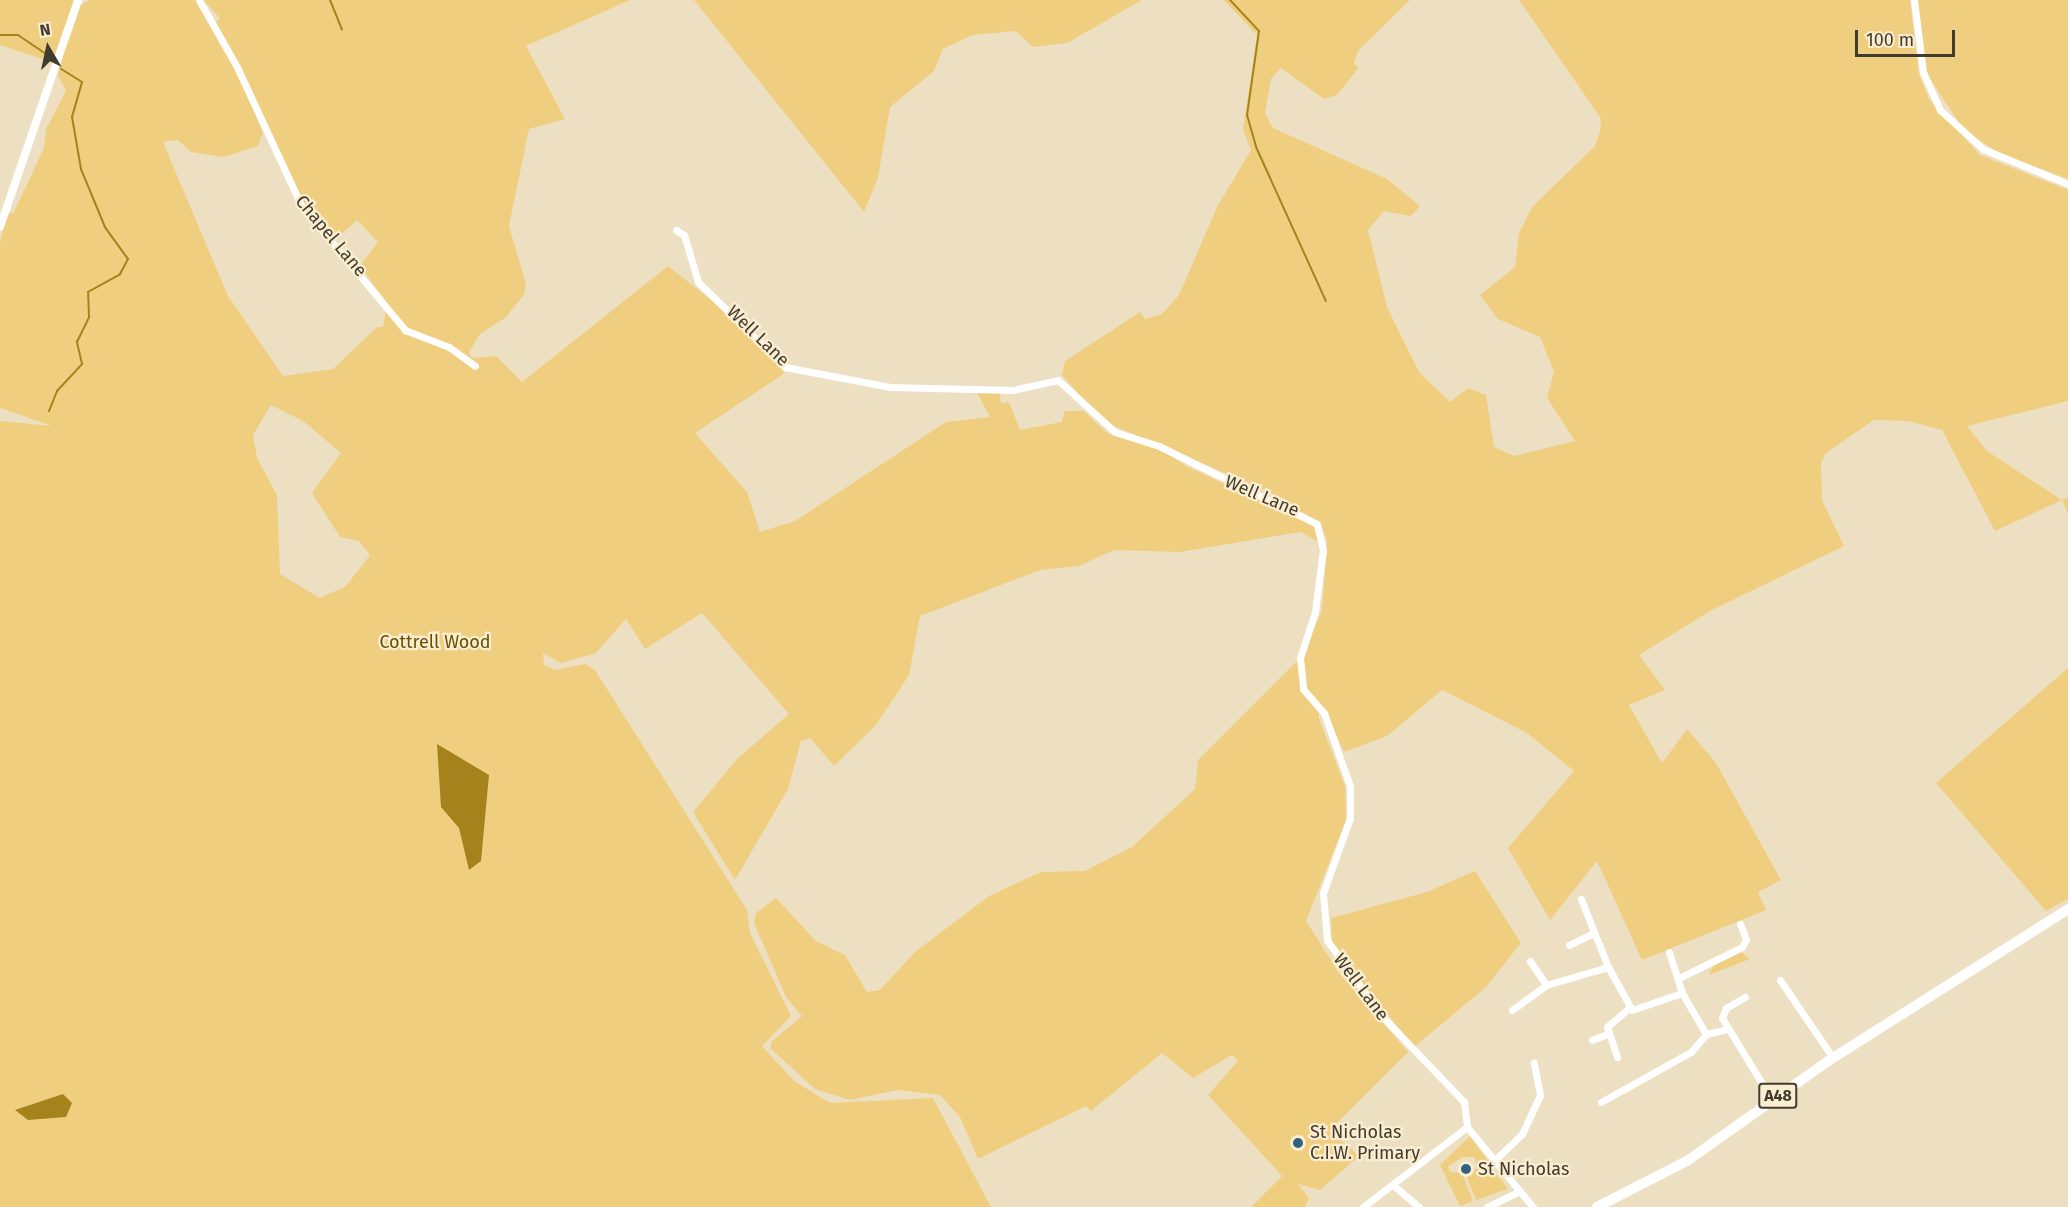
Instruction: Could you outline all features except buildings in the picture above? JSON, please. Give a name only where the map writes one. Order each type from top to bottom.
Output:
[{"type":"main road","name":"A48","points":[[1597,1207],[1687,1161],[1833,1058],[2068,909]]},
{"type":"street","points":[[0,227],[78,0]]},
{"type":"street","name":"Chapel Lane","points":[[199,0],[237,67],[301,206],[405,330],[449,347],[475,366]]},
{"type":"street","points":[[1914,0],[1923,72],[1940,110],[1983,149],[2068,184]]},
{"type":"street","name":"Well Lane","points":[[676,230],[684,235],[698,282],[785,367],[890,387],[1013,390],[1058,380],[1115,432],[1159,446],[1317,524],[1323,550],[1315,612],[1300,658],[1303,689],[1324,713],[1350,786],[1350,818],[1323,893],[1328,940],[1379,1013],[1464,1102],[1467,1127],[1518,1192],[1533,1207]]},
{"type":"street","points":[[1581,899],[1592,933],[1629,1008]]},
{"type":"street","points":[[1679,978],[1742,947],[1746,939],[1740,924]]},
{"type":"street","points":[[1569,945],[1592,933]]},
{"type":"street","points":[[1669,952],[1682,993],[1706,1034]]},
{"type":"street","points":[[1530,961],[1545,985]]},
{"type":"street","points":[[1512,1010],[1545,985],[1608,968]]},
{"type":"street","points":[[1780,980],[1833,1058]]},
{"type":"street","points":[[1617,1057],[1607,1034],[1609,1024],[1629,1008],[1682,993]]},
{"type":"street","points":[[1745,997],[1723,1012],[1727,1029],[1772,1100]]},
{"type":"street","points":[[1601,1102],[1691,1052],[1706,1034],[1727,1029]]},
{"type":"street","points":[[1592,1040],[1607,1034]]},
{"type":"street","points":[[1495,1160],[1522,1134],[1540,1095],[1534,1063]]},
{"type":"street","points":[[1363,1207],[1394,1186],[1467,1127]]},
{"type":"street","points":[[1394,1186],[1419,1207]]},
{"type":"street","points":[[1487,1207],[1518,1192]]},
{"type":"green space","points":[[0,0],[75,0],[52,62],[0,45]]},
{"type":"green space","name":"Cottrell Wood","points":[[90,0],[196,0],[237,72],[263,133],[258,146],[223,157],[191,152],[178,140],[163,142],[228,296],[283,376],[333,369],[377,327],[383,327],[387,303],[360,266],[378,242],[357,220],[335,240],[302,204],[216,22],[220,18],[203,0],[630,0],[526,46],[565,119],[529,129],[509,226],[526,284],[524,295],[505,318],[480,334],[469,352],[472,358],[496,356],[522,382],[668,266],[729,314],[785,373],[695,433],[747,492],[760,532],[795,521],[946,422],[990,417],[976,391],[990,390],[1000,394],[1001,403],[1009,402],[1020,430],[1062,422],[1065,411],[1084,411],[1107,433],[1159,448],[1188,467],[1313,524],[1318,542],[1301,532],[1180,552],[1114,550],[1079,566],[1040,570],[920,616],[909,675],[876,725],[834,766],[810,738],[801,741],[788,789],[735,880],[693,812],[737,759],[789,714],[702,613],[645,649],[626,619],[596,653],[561,663],[543,653],[544,665],[555,670],[585,664],[595,670],[747,910],[750,933],[791,1016],[762,1046],[794,1081],[830,1103],[933,1098],[991,1207],[0,1207],[0,421],[52,426],[0,408],[0,242],[7,211],[13,214],[44,148],[46,129],[66,91],[58,75],[78,6]],"holes":[[[271,405],[303,421],[341,453],[312,493],[340,537],[359,541],[370,555],[346,586],[320,598],[280,574],[277,495],[257,458],[253,435]]]},
{"type":"green space","points":[[694,0],[1142,0],[1067,43],[1033,47],[1016,31],[972,35],[943,49],[934,71],[890,107],[878,178],[864,212]]},
{"type":"green space","points":[[1224,0],[1410,0],[1358,51],[1354,64],[1359,67],[1337,95],[1324,99],[1281,68],[1271,79],[1265,113],[1273,128],[1387,179],[1420,206],[1411,216],[1384,211],[1368,230],[1387,307],[1419,372],[1450,402],[1468,388],[1486,395],[1494,447],[1514,456],[1575,441],[1547,398],[1554,372],[1540,337],[1498,319],[1480,295],[1515,267],[1519,233],[1532,207],[1595,146],[1601,128],[1600,117],[1519,0],[1910,0],[1919,74],[1929,99],[1980,155],[2068,190],[2068,401],[1967,426],[1987,451],[2062,500],[1995,531],[1942,430],[1908,421],[1874,420],[1826,453],[1821,463],[1822,500],[1844,546],[1712,610],[1639,655],[1665,690],[1629,705],[1662,763],[1687,729],[1716,763],[1781,880],[1758,892],[1766,910],[1642,960],[1597,861],[1550,920],[1508,848],[1574,771],[1527,733],[1442,690],[1387,736],[1344,752],[1324,707],[1318,716],[1345,786],[1346,820],[1306,921],[1339,973],[1408,1052],[1330,1130],[1359,1156],[1320,1190],[1298,1184],[1309,1198],[1305,1207],[1251,1207],[1282,1176],[1208,1095],[1238,1061],[1232,1055],[1193,1078],[1162,1053],[1091,1111],[1086,1106],[978,1159],[960,1117],[940,1095],[898,1090],[850,1100],[815,1089],[771,1049],[771,1042],[802,1016],[786,997],[754,923],[756,913],[776,898],[816,941],[845,955],[867,992],[880,990],[915,952],[989,896],[1041,872],[1085,871],[1132,847],[1195,789],[1198,760],[1302,656],[1322,610],[1327,541],[1320,523],[1268,491],[1102,421],[1062,375],[1065,361],[1140,312],[1145,319],[1162,314],[1179,295],[1217,207],[1251,150],[1243,129],[1257,35]]},
{"type":"green space","points":[[1916,0],[2068,0],[2068,179],[1999,153],[1964,130],[1926,73]]},
{"type":"green space","points":[[2068,498],[2068,514],[2062,500]]},
{"type":"green space","points":[[2068,668],[2068,899],[2046,911],[1936,783]]},
{"type":"green space","points":[[1475,871],[1521,943],[1485,988],[1414,1047],[1332,945],[1331,918],[1427,892]]},
{"type":"green space","points":[[1741,952],[1750,959],[1709,975],[1713,966]]},
{"type":"green space","points":[[1470,1136],[1508,1189],[1476,1200],[1465,1173],[1478,1168],[1474,1157],[1463,1157],[1448,1166],[1450,1172],[1462,1173],[1473,1201],[1460,1206],[1440,1165]]},
{"type":"shaded area","points":[[437,744],[489,775],[481,861],[469,870],[459,828],[441,807]]},
{"type":"shaded area","points":[[63,1094],[72,1103],[66,1117],[28,1120],[15,1110]]},
{"type":"waterway","points":[[330,0],[342,30]]},
{"type":"waterway","points":[[1230,0],[1259,31],[1247,115],[1256,147],[1326,301]]},
{"type":"waterway","points":[[0,35],[18,35],[52,58]]},
{"type":"waterway","points":[[49,411],[57,391],[82,364],[77,342],[89,317],[88,292],[120,274],[128,259],[105,227],[81,169],[72,117],[82,82],[61,69]]},
{"type":"place","name":"St Nicholas C.I.W. Primary","points":[[1298,1143]]},
{"type":"place","name":"St Nicholas","points":[[1466,1169]]}]
